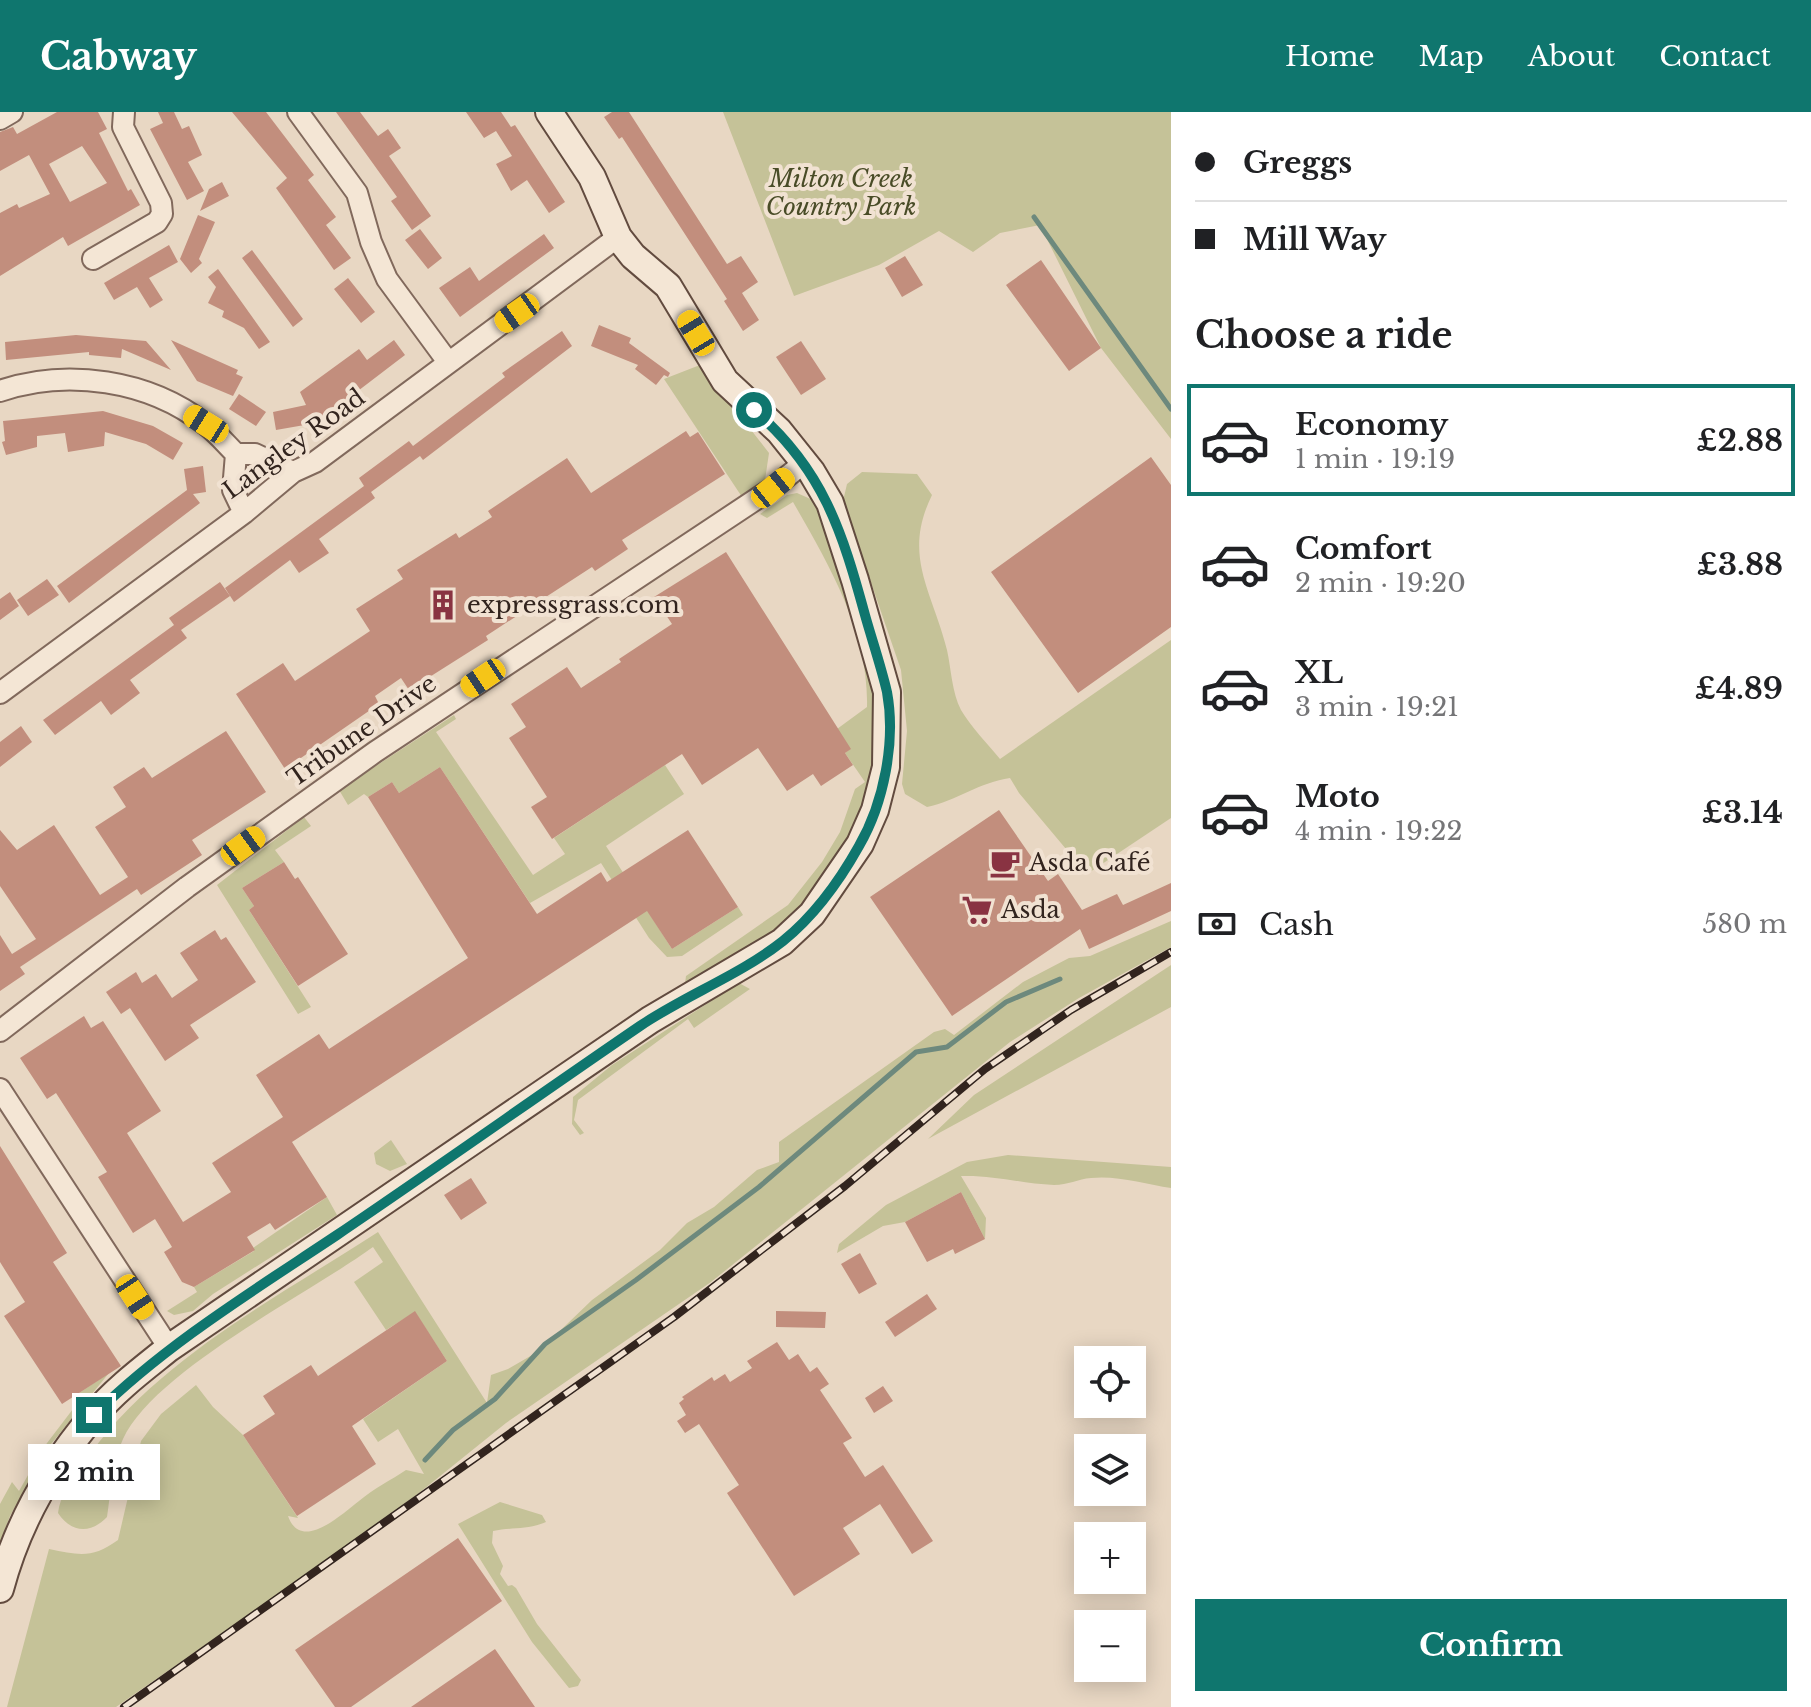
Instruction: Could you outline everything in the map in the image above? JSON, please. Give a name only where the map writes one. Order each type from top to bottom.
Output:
[{"type":"street","points":[[0,119],[12,112]]},
{"type":"street","points":[[93,259],[157,222],[162,214],[161,203],[123,127],[124,112]]},
{"type":"street","points":[[298,112],[357,193],[371,242],[387,279],[448,362]]},
{"type":"street","points":[[0,1589],[13,1545],[50,1474],[94,1415],[169,1348],[650,1020],[782,942],[812,914],[860,844],[875,810],[886,767],[887,692],[830,503],[805,462],[779,431],[725,381],[668,286],[633,256],[618,237],[592,177],[549,112]]},
{"type":"street","name":"Langley Road","points":[[0,693],[244,513],[293,472],[315,462],[618,237]]},
{"type":"street","points":[[0,391],[47,379],[86,380],[142,391],[206,424],[236,454],[255,454],[293,472]]},
{"type":"street","points":[[236,454],[233,490],[244,513]]},
{"type":"street","name":"Tribune Drive","points":[[0,1031],[187,887],[375,752],[773,488],[805,462]]},
{"type":"street","points":[[0,1089],[169,1348]]},
{"type":"green space","name":"Milton Creek Country Park","points":[[723,112],[1171,112],[1171,439],[1101,348],[1040,225],[1000,233],[973,252],[939,231],[879,265],[794,296]]},
{"type":"green space","points":[[700,365],[769,453],[765,480],[742,497],[664,379]]},
{"type":"green space","points":[[862,472],[917,474],[932,495],[923,517],[920,537],[923,573],[947,650],[958,703],[969,723],[1000,759],[1171,640],[1171,818],[1087,874],[1010,778],[988,783],[927,807],[905,794],[902,784],[907,731],[901,670],[843,501],[847,484]]},
{"type":"green space","points":[[797,493],[815,501],[861,637],[871,682],[875,727],[871,772],[858,816],[834,861],[805,902],[768,935],[684,991],[686,976],[788,905],[822,862],[840,832],[855,789],[865,782],[845,753],[850,749],[837,729],[867,707],[861,652],[844,600],[793,502],[767,518],[760,514],[787,495]]},
{"type":"green space","points":[[454,715],[456,719],[436,732],[533,875],[565,854],[554,838],[665,765],[684,794],[606,846],[672,949],[738,907],[743,915],[682,956],[667,957],[649,938],[601,863],[530,903],[440,767],[399,793],[392,782],[348,805],[339,790]]},
{"type":"green space","points":[[304,817],[311,826],[275,850],[284,862],[242,888],[254,906],[249,910],[311,1007],[298,1014],[217,885]]},
{"type":"green space","points":[[1171,921],[1171,947],[1079,998],[1010,1042],[711,1282],[506,1423],[419,1493],[337,1553],[116,1707],[7,1707],[49,1549],[93,1553],[118,1540],[141,1441],[161,1414],[196,1385],[213,1407],[243,1435],[298,1518],[288,1516],[294,1527],[302,1531],[322,1527],[406,1470],[424,1474],[398,1429],[378,1442],[363,1419],[447,1361],[415,1312],[386,1330],[354,1282],[383,1262],[373,1247],[199,1360],[166,1387],[140,1413],[123,1439],[114,1467],[107,1517],[101,1523],[81,1529],[63,1520],[58,1513],[64,1494],[111,1428],[144,1394],[218,1335],[378,1232],[487,1403],[491,1375],[539,1351],[592,1300],[660,1250],[687,1223],[714,1207],[757,1170],[779,1162],[779,1142],[934,1032],[945,1029],[954,1035],[1023,982],[1069,958],[1090,956]]},
{"type":"green space","points":[[1171,965],[1171,1007],[928,1139],[974,1095]]},
{"type":"green space","points":[[739,983],[750,989],[694,1028],[688,1019],[578,1100],[574,1120],[584,1133],[580,1135],[572,1124],[573,1097],[612,1065]]},
{"type":"green space","points":[[391,1140],[407,1164],[390,1171],[376,1164],[374,1153]]},
{"type":"green space","points":[[1008,1155],[1171,1167],[1171,1188],[1101,1177],[1054,1185],[961,1176],[986,1218],[985,1239],[961,1192],[905,1222],[883,1226],[837,1253],[839,1244],[886,1205],[967,1162]]},
{"type":"green space","points":[[327,1197],[337,1215],[213,1294],[193,1311],[174,1315],[167,1311],[197,1292],[194,1287],[254,1251],[253,1248]]},
{"type":"green space","points":[[109,1373],[47,1449],[10,1516],[0,1543],[0,1504],[12,1482],[19,1491],[44,1447],[76,1405],[79,1393]]},
{"type":"green space","points":[[500,1502],[542,1515],[546,1522],[493,1531],[492,1543],[503,1566],[500,1574],[508,1586],[516,1588],[537,1624],[581,1680],[578,1686],[569,1688],[532,1642],[458,1524]]},
{"type":"building","points":[[57,112],[98,112],[107,129],[99,133],[128,191],[131,189],[140,205],[68,246],[63,237],[0,276],[0,213],[50,194],[29,155],[0,171],[0,132],[13,127],[17,134]],"holes":[[[82,146],[107,183],[70,202],[49,164]]]},
{"type":"building","points":[[158,112],[174,112],[182,129],[189,126],[202,155],[188,162],[204,191],[187,200],[150,129],[163,123]]},
{"type":"building","points":[[232,112],[266,112],[314,175],[308,180],[336,217],[326,225],[351,258],[334,270],[276,188],[287,178]]},
{"type":"building","points":[[336,112],[360,112],[378,136],[388,129],[401,148],[389,156],[431,216],[412,230],[391,201],[397,197]]},
{"type":"building","points":[[466,112],[501,112],[511,127],[515,125],[565,202],[549,213],[527,180],[511,191],[496,164],[512,156],[496,131],[484,138]]},
{"type":"building","points":[[612,112],[629,112],[727,264],[741,256],[758,282],[742,293],[759,320],[743,331],[724,301],[727,299],[622,137],[619,139],[604,117]]},
{"type":"building","points":[[222,182],[229,196],[200,211],[209,189]]},
{"type":"building","points":[[198,215],[215,222],[199,259],[202,263],[191,273],[180,259]]},
{"type":"building","points":[[420,229],[442,258],[428,269],[405,240]]},
{"type":"building","points":[[544,234],[554,248],[460,317],[439,288],[470,267],[479,281]]},
{"type":"building","points":[[169,245],[178,262],[149,278],[163,300],[150,308],[137,287],[114,300],[104,283]]},
{"type":"building","points":[[252,250],[303,319],[293,327],[242,258]]},
{"type":"building","points":[[905,256],[923,285],[902,297],[885,268]]},
{"type":"building","points":[[1041,260],[1101,348],[1069,371],[1006,285]]},
{"type":"building","points":[[218,269],[270,342],[259,349],[244,328],[222,317],[224,311],[208,303],[216,287],[208,277]]},
{"type":"building","points":[[348,278],[375,312],[361,323],[334,289]]},
{"type":"building","points":[[599,325],[631,338],[629,343],[670,373],[668,377],[664,375],[656,385],[635,369],[638,365],[591,346]]},
{"type":"building","points":[[562,331],[572,346],[423,460],[420,456],[371,492],[375,498],[319,539],[329,553],[299,573],[290,560],[234,602],[225,588],[364,486],[359,478],[409,441],[413,446],[505,377],[502,373]]},
{"type":"building","points":[[76,335],[146,341],[171,370],[122,349],[121,358],[89,355],[89,352],[6,360],[5,342]]},
{"type":"building","points":[[171,340],[238,370],[236,374],[243,377],[233,396],[197,381]]},
{"type":"building","points":[[394,340],[405,355],[316,423],[276,430],[273,412],[306,405],[300,392],[359,349],[367,360]]},
{"type":"building","points":[[801,341],[826,379],[801,395],[776,357]]},
{"type":"building","points":[[239,394],[266,412],[256,426],[229,409]]},
{"type":"building","points":[[103,411],[153,426],[183,443],[173,460],[146,444],[105,432],[104,446],[68,452],[65,433],[37,436],[37,447],[6,455],[2,442],[5,441],[3,421]]},
{"type":"building","points":[[686,431],[690,437],[698,432],[725,474],[622,540],[628,549],[595,571],[592,567],[486,636],[488,640],[409,690],[401,678],[375,696],[379,704],[285,769],[236,694],[283,663],[295,681],[370,631],[356,609],[403,579],[397,570],[456,533],[459,538],[492,517],[488,511],[567,458],[591,493]]},
{"type":"building","points":[[1151,457],[1171,485],[1171,627],[1078,693],[991,572]]},
{"type":"building","points":[[203,466],[206,492],[193,494],[200,503],[69,603],[57,586],[187,490],[184,469]]},
{"type":"building","points":[[726,552],[851,749],[845,753],[853,765],[821,786],[813,774],[787,791],[758,748],[702,785],[682,754],[552,839],[531,807],[547,797],[509,738],[526,727],[511,704],[567,667],[581,688],[621,662],[619,659],[672,624],[654,597]]},
{"type":"building","points":[[47,579],[59,595],[28,616],[17,600]]},
{"type":"building","points":[[220,582],[230,596],[181,630],[187,638],[130,680],[140,693],[111,715],[101,701],[55,735],[43,720],[174,625],[169,618]]},
{"type":"building","points":[[10,592],[19,606],[0,620],[0,599]]},
{"type":"building","points":[[21,726],[32,742],[0,767],[0,742]]},
{"type":"building","points":[[226,731],[266,792],[192,840],[202,855],[141,895],[137,889],[20,967],[25,974],[0,991],[0,935],[12,954],[36,939],[0,886],[0,830],[17,850],[54,825],[100,895],[128,877],[95,827],[126,807],[113,787],[144,767],[152,778]]},
{"type":"building","points":[[440,767],[537,914],[601,872],[607,882],[688,830],[738,907],[672,949],[647,911],[292,1142],[327,1197],[275,1230],[270,1223],[247,1237],[255,1250],[194,1287],[182,1282],[164,1252],[172,1247],[155,1219],[133,1233],[98,1177],[107,1172],[56,1093],[47,1099],[20,1058],[84,1016],[91,1028],[103,1021],[161,1111],[127,1133],[183,1222],[231,1192],[212,1163],[283,1117],[256,1075],[319,1034],[329,1049],[468,958],[368,797],[392,782],[399,793]]},
{"type":"building","name":"Asda","points":[[999,810],[1048,881],[1058,874],[1082,910],[1117,894],[1123,905],[1171,883],[1171,911],[1089,949],[1080,929],[952,1016],[870,897]]},
{"type":"building","points":[[284,862],[295,879],[298,877],[348,954],[298,986],[249,910],[254,906],[242,888]]},
{"type":"building","points":[[215,930],[221,940],[226,937],[256,982],[190,1025],[199,1038],[165,1061],[130,1008],[121,1014],[106,992],[136,972],[142,983],[156,974],[172,998],[198,980],[180,953]]},
{"type":"building","points":[[0,1146],[67,1253],[53,1262],[121,1366],[62,1404],[4,1316],[25,1302],[0,1262]]},
{"type":"building","points":[[471,1178],[487,1203],[461,1220],[444,1195]]},
{"type":"building","points":[[961,1192],[985,1239],[955,1254],[953,1249],[927,1262],[905,1222]]},
{"type":"building","points":[[860,1253],[877,1284],[859,1294],[841,1264]]},
{"type":"building","points":[[927,1294],[937,1309],[895,1337],[885,1322]]},
{"type":"building","points":[[415,1311],[447,1361],[352,1426],[376,1464],[297,1516],[243,1435],[275,1414],[263,1396],[311,1365],[318,1376]]},
{"type":"building","points":[[776,1311],[826,1312],[825,1328],[776,1327]]},
{"type":"building","points":[[777,1342],[789,1360],[798,1354],[810,1372],[817,1367],[829,1384],[820,1390],[852,1438],[843,1443],[865,1477],[883,1465],[933,1541],[912,1554],[880,1504],[843,1528],[860,1554],[794,1596],[727,1493],[739,1485],[699,1424],[685,1433],[677,1421],[686,1415],[679,1403],[684,1399],[682,1397],[712,1377],[714,1381],[725,1374],[730,1382],[752,1368],[747,1361]]},
{"type":"building","points":[[883,1386],[893,1401],[874,1413],[865,1398]]},
{"type":"building","points":[[458,1538],[502,1601],[351,1707],[335,1707],[295,1650]]},
{"type":"building","points":[[495,1649],[535,1707],[411,1707]]},
{"type":"waterway","points":[[1034,217],[1171,409]]},
{"type":"waterway","points":[[425,1460],[453,1430],[495,1399],[545,1344],[759,1187],[916,1052],[947,1047],[1006,1002],[1060,979]]},
{"type":"railway","points":[[124,1707],[674,1317],[845,1186],[985,1069],[1071,1010],[1171,952]]},
{"type":"place","name":"expressgrass.com","points":[[443,605]]},
{"type":"place","name":"Asda Café","points":[[1005,863]]},
{"type":"place","name":"Asda","points":[[977,910]]},
{"type":"route","points":[[94,1415],[125,1384],[169,1348],[675,1003],[782,942],[812,914],[860,844],[875,810],[886,767],[889,739],[887,692],[830,503],[805,462],[779,431],[754,410]]}]
